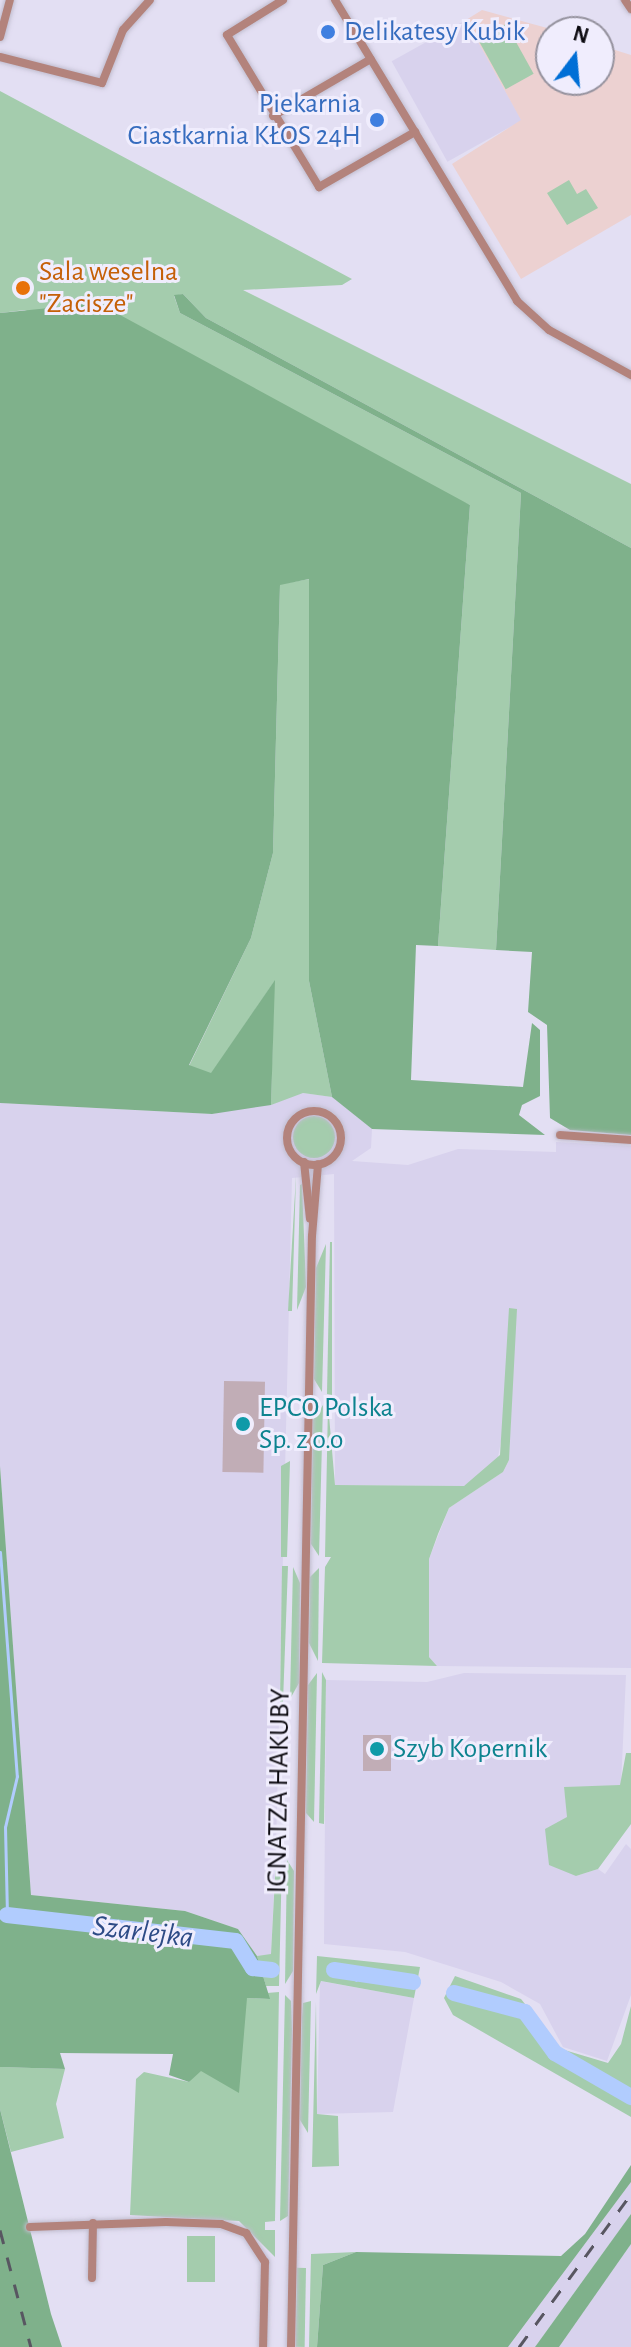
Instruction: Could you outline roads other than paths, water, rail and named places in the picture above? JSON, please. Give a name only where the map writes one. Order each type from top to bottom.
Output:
[{"type":"street","points":[[0,37],[10,0]]},
{"type":"street","points":[[0,57],[102,83],[123,30],[150,0]]},
{"type":"street","points":[[283,0],[227,35],[273,116],[319,187],[415,132]]},
{"type":"street","points":[[335,0],[517,301],[549,330],[631,375]]},
{"type":"street","points":[[625,0],[631,9]]},
{"type":"street","points":[[273,116],[371,59]]},
{"type":"street","points":[[317,1111],[331,1117],[340,1135],[336,1153],[318,1164],[304,1162],[292,1153],[287,1134],[297,1116],[317,1111]]},
{"type":"street","points":[[560,1135],[631,1140]]},
{"type":"street","name":"IGNATZA HAKUBY","points":[[304,1162],[312,1236]]},
{"type":"street","name":"IGNATZA HAKUBY","points":[[291,2347],[312,1236],[318,1164]]},
{"type":"street","points":[[92,2278],[93,2223]]},
{"type":"street","points":[[30,2227],[93,2223],[221,2224],[246,2233],[265,2262],[263,2347]]},
{"type":"waterway","points":[[0,1552],[17,1776],[5,1827],[7,1915],[0,1913]]},
{"type":"waterway","name":"Szarlejka","points":[[7,1915],[236,1941],[253,1968],[272,1970]]},
{"type":"waterway","name":"Szarlejka","points":[[334,1970],[413,1982]]},
{"type":"waterway","name":"Szarlejka","points":[[356,1980],[360,1973]]},
{"type":"waterway","name":"Szarlejka","points":[[454,1993],[525,2012],[555,2053],[631,2097]]},
{"type":"railway","points":[[519,2347],[631,2194]]},
{"type":"railway","points":[[0,2230],[31,2347]]},
{"type":"place","name":"Delikatesy Kubik","points":[[328,32]]},
{"type":"place","name":"Piekarnia Ciastkarnia KŁOS 24H","points":[[377,120]]},
{"type":"place","name":"Sala weselna \"Zacisze\"","points":[[23,288]]},
{"type":"place","name":"EPCO Polska Sp. z o.o","points":[[243,1424]]},
{"type":"place","name":"Szyb Kopernik","points":[[377,1749]]}]
